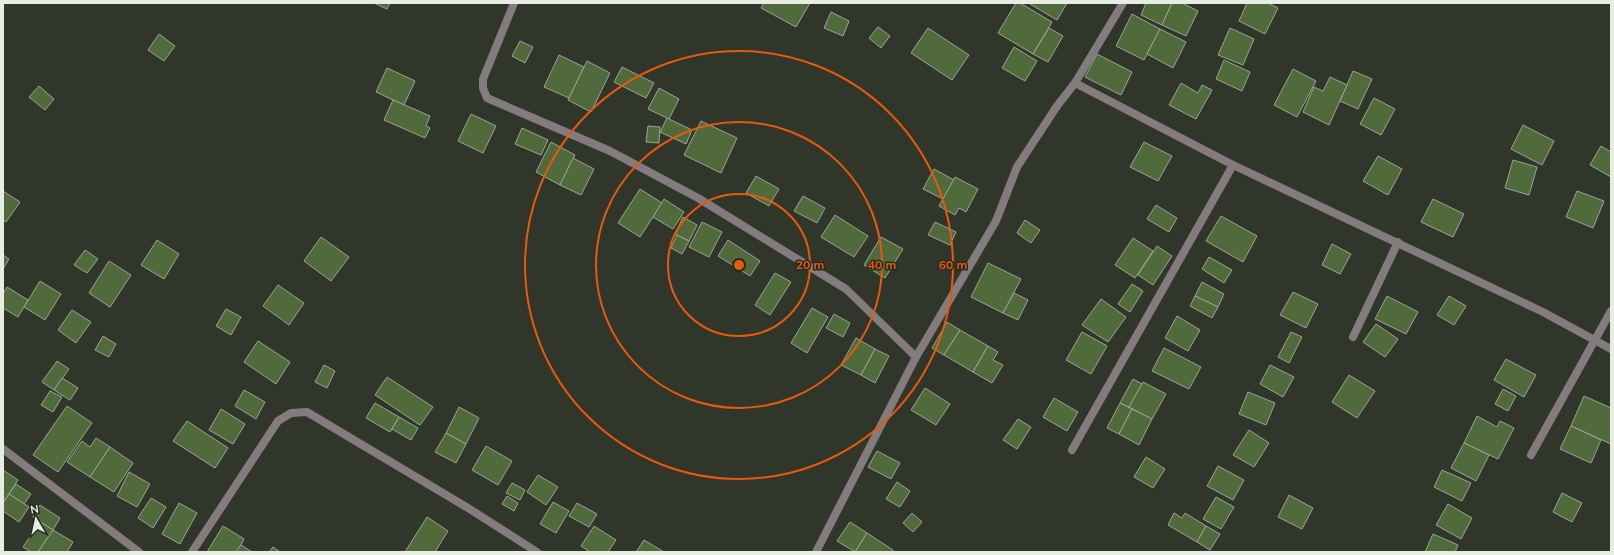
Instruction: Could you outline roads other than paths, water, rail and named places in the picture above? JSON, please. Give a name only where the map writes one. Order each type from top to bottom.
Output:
[{"type":"street","points":[[514,3],[483,79],[483,88],[487,98],[610,151],[698,198],[846,289],[916,357]]},
{"type":"street","points":[[816,552],[916,357],[996,221],[1017,167],[1057,106],[1075,83],[1123,3]]},
{"type":"street","points":[[1075,83],[1233,165],[1543,312],[1611,349]]},
{"type":"street","points":[[1072,450],[1233,165]]},
{"type":"street","points":[[1353,337],[1398,242]]},
{"type":"street","points":[[1531,455],[1611,311]]},
{"type":"street","points":[[192,552],[278,421],[291,413],[307,412],[468,508],[537,552]]},
{"type":"street","points":[[3,449],[139,552]]}]
